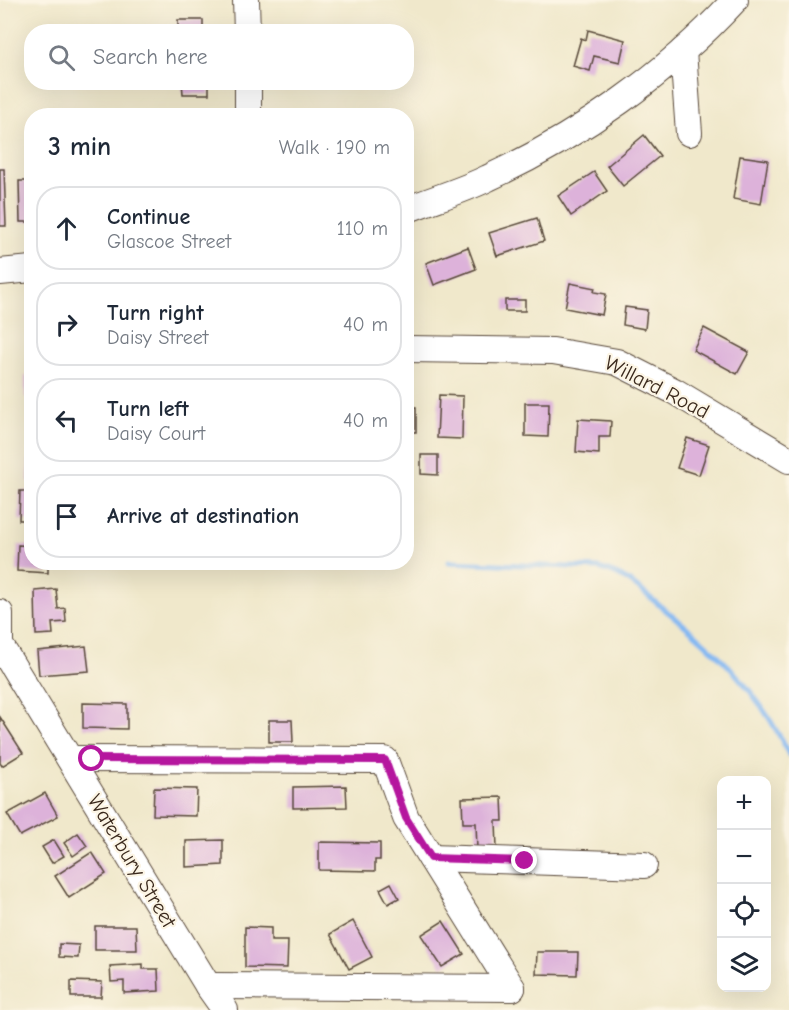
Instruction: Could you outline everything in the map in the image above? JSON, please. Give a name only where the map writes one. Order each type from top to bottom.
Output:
[{"type":"street","points":[[246,0],[247,24]]},
{"type":"street","points":[[414,207],[486,179],[548,147],[607,110],[683,51],[735,0]]},
{"type":"street","points":[[683,51],[688,132]]},
{"type":"street","points":[[248,90],[248,108]]},
{"type":"street","points":[[0,272],[24,270]]},
{"type":"street","name":"Willard Road","points":[[414,349],[553,351],[617,362],[674,391],[789,460]]},
{"type":"street","name":"Waterbury Street","points":[[0,614],[0,645],[208,986],[225,1010]]},
{"type":"street","points":[[70,759],[385,760],[406,818],[512,988],[208,986]]},
{"type":"street","points":[[431,858],[644,865]]},
{"type":"building","points":[[178,20],[203,20],[203,24],[178,24]]},
{"type":"building","points":[[588,30],[625,40],[620,62],[594,56],[590,71],[573,66],[581,38],[586,40]]},
{"type":"building","points":[[183,90],[209,90],[209,94],[183,94]]},
{"type":"building","points":[[644,135],[660,156],[623,186],[607,166]]},
{"type":"building","points":[[740,156],[768,160],[761,204],[733,199]]},
{"type":"building","points":[[0,169],[4,169],[6,226],[0,226]]},
{"type":"building","points":[[594,172],[607,191],[571,216],[558,196]]},
{"type":"building","points":[[19,181],[24,181],[24,222],[20,222]]},
{"type":"building","points":[[537,218],[544,241],[497,256],[489,233]]},
{"type":"building","points":[[468,247],[476,269],[434,285],[426,263]]},
{"type":"building","points":[[570,283],[595,288],[594,292],[606,294],[602,315],[565,308]]},
{"type":"building","points":[[505,300],[525,300],[525,311],[505,311]]},
{"type":"building","points":[[625,307],[647,310],[645,329],[623,325]]},
{"type":"building","points":[[704,328],[749,352],[737,374],[693,350]]},
{"type":"building","points":[[439,395],[463,396],[462,439],[437,438]]},
{"type":"building","points":[[525,403],[549,403],[548,437],[525,436]]},
{"type":"building","points":[[414,407],[416,407],[416,432],[414,432]]},
{"type":"building","points":[[578,419],[611,421],[610,437],[599,437],[599,454],[576,452]]},
{"type":"building","points":[[687,438],[709,445],[699,475],[677,468]]},
{"type":"building","points":[[421,455],[438,455],[438,475],[421,474]]},
{"type":"building","points":[[20,491],[24,491],[24,520],[19,520]]},
{"type":"building","points":[[18,545],[24,545],[24,570],[48,570],[48,573],[17,571]]},
{"type":"building","points":[[56,589],[58,609],[65,608],[66,622],[52,623],[53,634],[36,635],[35,591]]},
{"type":"building","points":[[86,646],[89,671],[39,675],[37,651]]},
{"type":"building","points":[[83,703],[127,704],[127,729],[83,728]]},
{"type":"building","points":[[0,717],[23,753],[2,766],[0,763]]},
{"type":"building","points":[[269,720],[292,720],[293,742],[269,742]]},
{"type":"building","points":[[346,786],[347,807],[293,808],[293,787]]},
{"type":"building","points":[[154,788],[197,789],[196,816],[153,815]]},
{"type":"building","points":[[45,793],[58,816],[20,836],[7,814]]},
{"type":"building","points":[[502,797],[503,821],[496,821],[497,849],[477,849],[476,823],[463,823],[462,798]]},
{"type":"building","points":[[78,833],[87,846],[73,856],[64,843]]},
{"type":"building","points":[[54,840],[64,856],[52,863],[42,847]]},
{"type":"building","points":[[223,840],[223,865],[186,867],[186,841]]},
{"type":"building","points":[[319,842],[380,843],[380,860],[375,860],[375,871],[319,870]]},
{"type":"building","points":[[92,852],[106,874],[69,898],[55,876]]},
{"type":"building","points":[[391,883],[399,898],[388,904],[380,889]]},
{"type":"building","points":[[353,921],[372,957],[349,969],[330,934]]},
{"type":"building","points":[[443,921],[464,954],[442,967],[421,935]]},
{"type":"building","points":[[95,926],[136,926],[137,950],[95,950]]},
{"type":"building","points":[[245,927],[271,928],[271,941],[288,941],[287,968],[245,967]]},
{"type":"building","points":[[59,944],[79,945],[78,958],[59,957]]},
{"type":"building","points":[[537,952],[578,952],[577,975],[536,974]]},
{"type":"building","points":[[143,964],[143,969],[158,969],[159,991],[124,993],[124,981],[111,982],[110,966]]},
{"type":"building","points":[[71,981],[102,982],[101,997],[71,997]]},
{"type":"waterway","points":[[449,562],[598,568],[626,579],[702,640],[736,674],[765,712],[789,755]]},
{"type":"route","points":[[92,759],[385,760],[406,818],[431,858],[525,861]]}]
